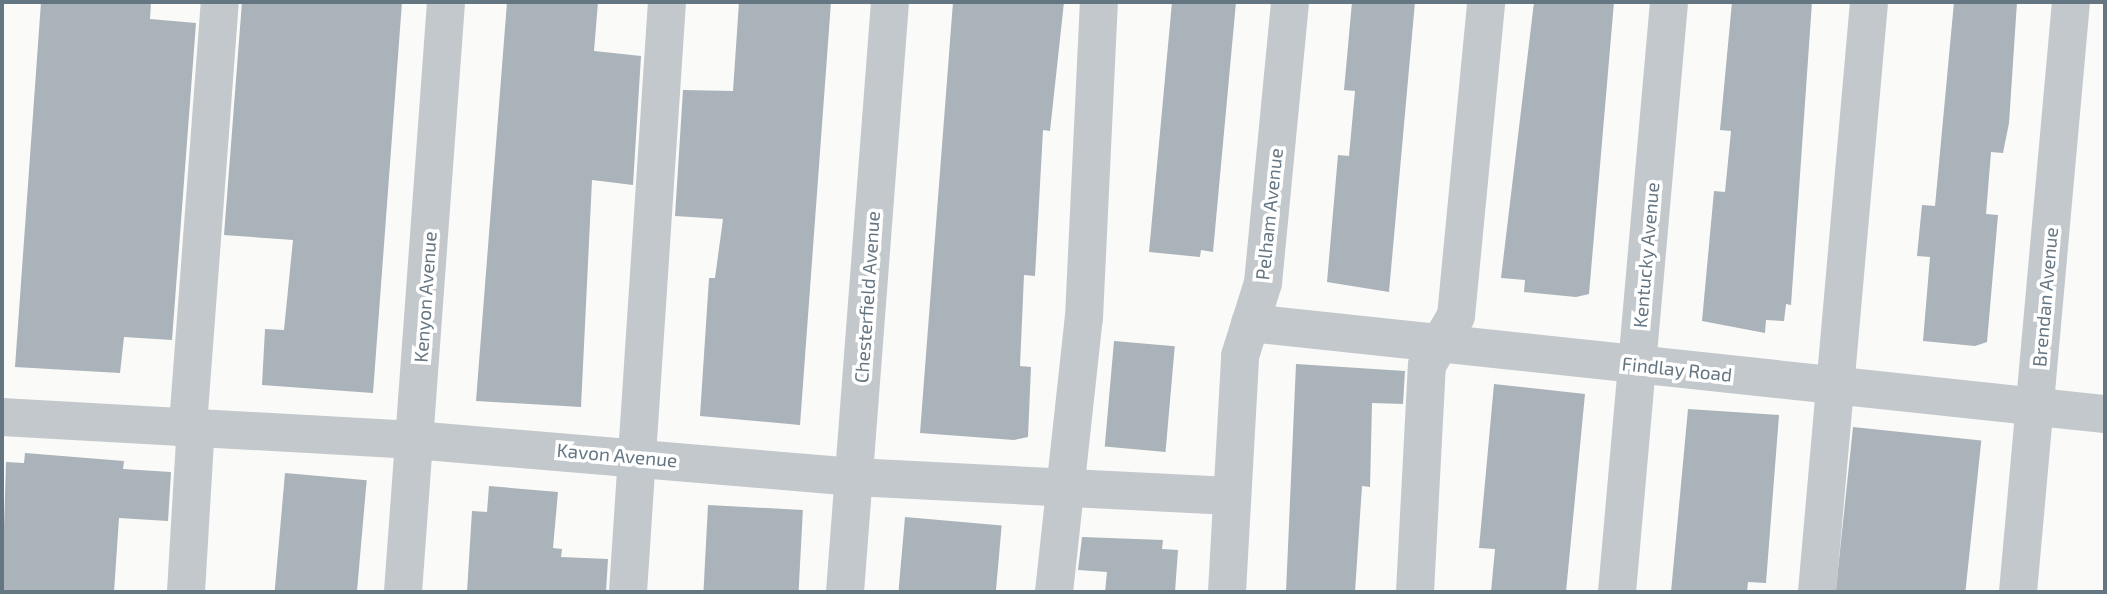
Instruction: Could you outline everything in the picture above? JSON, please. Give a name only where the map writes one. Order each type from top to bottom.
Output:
[{"type":"street","points":[[186,592],[195,441],[188,425],[220,2]]},
{"type":"street","name":"Kenyon Avenue","points":[[402,592],[446,2]]},
{"type":"street","points":[[628,592],[667,2]]},
{"type":"street","name":"Chesterfield Avenue","points":[[845,592],[890,2]]},
{"type":"street","points":[[1054,592],[1063,486],[1084,318],[1099,2]]},
{"type":"street","name":"Pelham Avenue","points":[[1227,592],[1240,356],[1263,284],[1290,2]]},
{"type":"street","points":[[1415,592],[1427,365],[1456,316],[1486,2]]},
{"type":"street","name":"Kentucky Avenue","points":[[1617,592],[1669,2]]},
{"type":"street","points":[[1817,592],[1832,386],[1869,2]]},
{"type":"street","name":"Brendan Avenue","points":[[2018,592],[2071,2]]},
{"type":"street","name":"Findlay Road","points":[[1250,323],[2105,414]]},
{"type":"street","name":"Kavon Avenue","points":[[2,417],[188,425],[414,440],[637,456],[854,477],[1231,496]]},
{"type":"building","points":[[41,2],[151,2],[150,19],[196,23],[172,340],[124,337],[120,373],[15,367]]},
{"type":"building","points":[[242,2],[402,2],[373,393],[262,385],[265,329],[284,330],[293,240],[224,235]]},
{"type":"building","points":[[507,2],[598,2],[594,51],[641,56],[633,185],[592,180],[581,407],[476,401]]},
{"type":"building","points":[[739,2],[831,2],[800,425],[700,416],[709,278],[715,278],[723,219],[675,216],[683,90],[733,91]]},
{"type":"building","points":[[953,2],[1064,2],[1050,131],[1043,130],[1035,276],[1024,275],[1020,366],[1031,367],[1028,437],[1014,440],[920,433]]},
{"type":"building","points":[[1172,2],[1236,2],[1213,252],[1201,250],[1200,257],[1149,252]]},
{"type":"building","points":[[1352,2],[1415,2],[1389,292],[1327,282],[1338,155],[1349,156],[1355,91],[1344,90]]},
{"type":"building","points":[[1534,2],[1614,2],[1589,294],[1576,297],[1524,292],[1525,280],[1501,278]]},
{"type":"building","points":[[1732,2],[1812,2],[1791,305],[1786,304],[1784,321],[1766,320],[1765,333],[1702,321],[1714,191],[1725,192],[1731,131],[1720,130]]},
{"type":"building","points":[[1954,2],[2017,2],[2009,123],[2003,153],[1991,152],[1986,214],[1998,215],[1987,342],[1975,346],[1923,341],[1930,257],[1917,256],[1922,205],[1935,206]]},
{"type":"building","points":[[1114,341],[1175,346],[1166,452],[1105,447]]},
{"type":"building","points":[[1296,364],[1405,371],[1403,404],[1372,403],[1370,487],[1362,486],[1355,592],[1286,592]]},
{"type":"building","points":[[1494,384],[1585,394],[1566,592],[1491,592],[1495,549],[1479,548]]},
{"type":"building","points":[[1688,409],[1779,415],[1766,583],[1748,582],[1747,592],[1671,592]]},
{"type":"building","points":[[1853,427],[1981,440],[1965,592],[1836,592]]},
{"type":"building","points":[[25,453],[124,461],[123,469],[171,472],[168,521],[119,518],[114,592],[2,592],[6,462],[24,463]]},
{"type":"building","points":[[285,473],[367,480],[357,592],[275,592]]},
{"type":"building","points":[[489,486],[558,492],[553,548],[562,549],[561,557],[608,559],[606,592],[467,592],[472,511],[487,512]]},
{"type":"building","points":[[708,505],[803,510],[799,592],[703,592]]},
{"type":"building","points":[[905,517],[1002,525],[996,592],[898,592]]},
{"type":"building","points":[[1082,537],[1163,540],[1162,549],[1178,550],[1175,592],[1105,592],[1107,572],[1078,570]]}]
